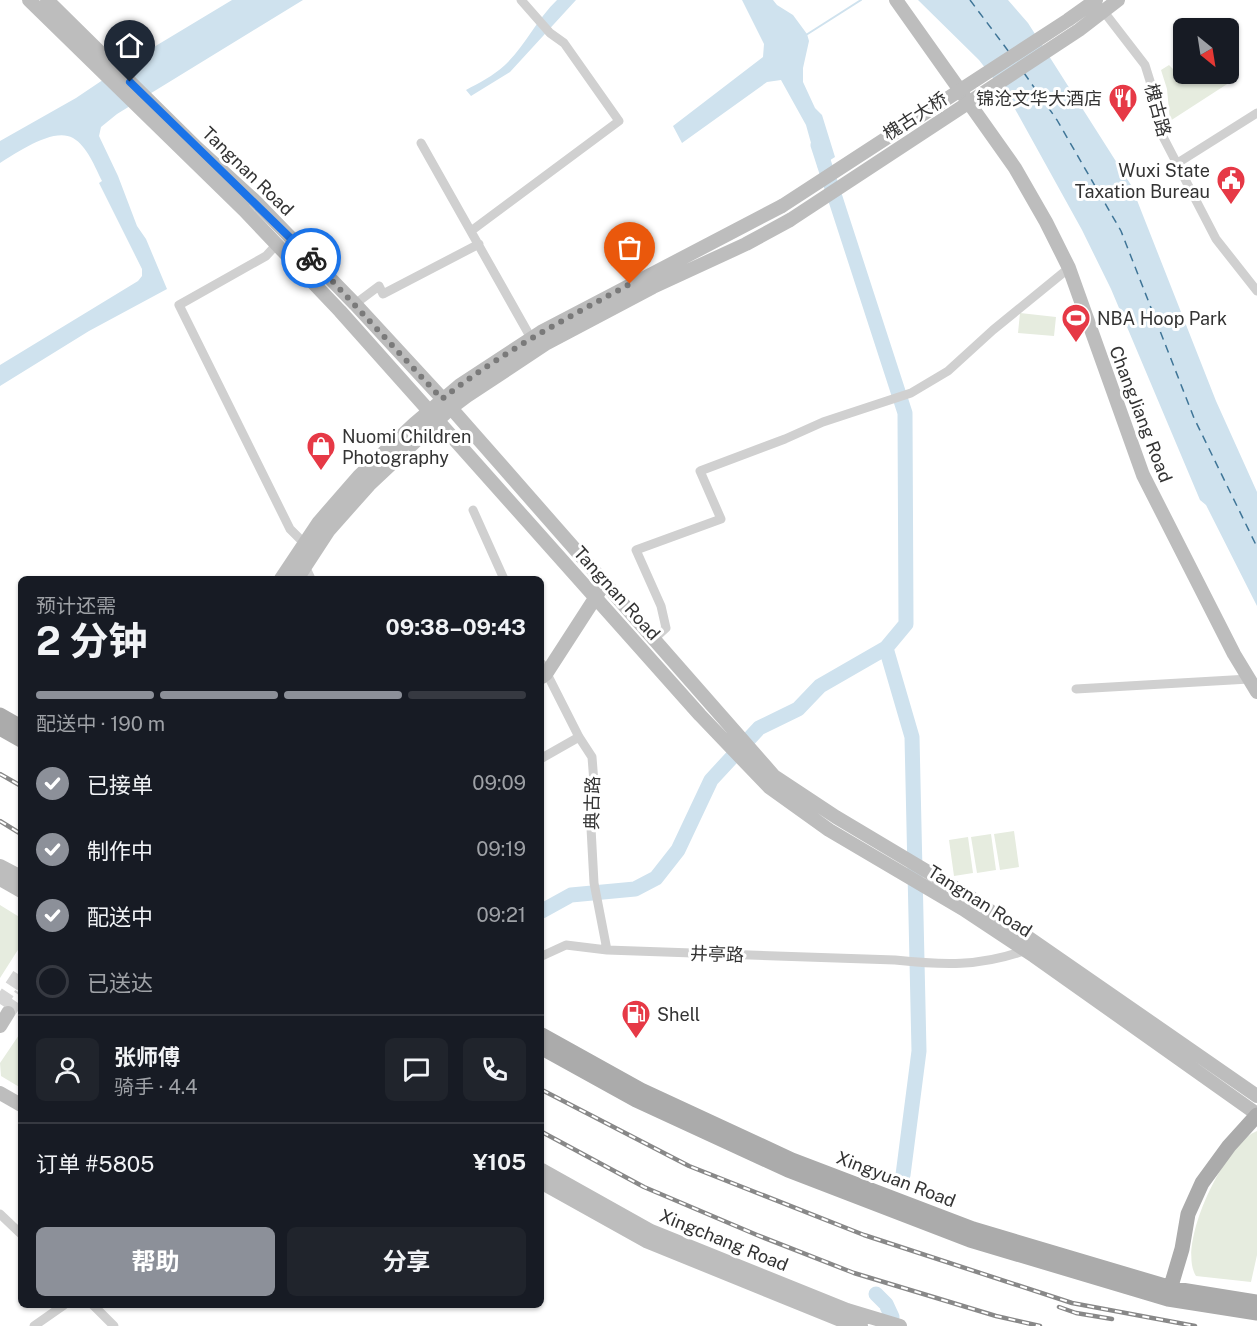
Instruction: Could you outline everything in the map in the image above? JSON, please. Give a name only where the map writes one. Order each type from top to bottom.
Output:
[{"type":"main road","name":"Tangnan Road","points":[[29,0],[355,304],[654,639],[718,724]]},
{"type":"main road","name":"Tangnan Road","points":[[47,0],[189,139],[249,206],[277,244],[430,409],[596,598],[762,772],[769,787],[829,830],[944,897],[1025,950],[1257,1115]]},
{"type":"main road","name":"ChangJiang Road","points":[[896,0],[1015,168],[1046,222],[1068,268],[1143,475],[1234,654],[1257,692]]},
{"type":"main road","name":"槐古大桥","points":[[446,404],[460,385],[531,338],[782,206],[1059,26],[1095,0]]},
{"type":"main road","name":"槐古大桥","points":[[446,404],[547,344],[661,283],[746,244],[790,220],[1079,30],[1118,0]]},
{"type":"main road","points":[[283,576],[319,522],[359,476],[430,409],[446,404]]},
{"type":"main road","points":[[308,573],[329,530],[446,404]]},
{"type":"main road","points":[[544,671],[605,583]]},
{"type":"main road","points":[[0,715],[18,725]]},
{"type":"main road","points":[[0,728],[18,738]]},
{"type":"main road","name":"Tangnan Road","points":[[762,772],[774,776],[827,812],[943,881],[1038,943],[1257,1096]]},
{"type":"main road","points":[[0,866],[18,875]]},
{"type":"main road","points":[[0,879],[18,889]]},
{"type":"main road","points":[[0,1026],[8,1013]]},
{"type":"main road","name":"Xingyuan Road","points":[[544,1036],[641,1090],[792,1160],[973,1229],[1169,1293],[1257,1302]]},
{"type":"main road","name":"Xingyuan Road","points":[[544,1049],[636,1100],[788,1170],[970,1240],[1169,1293],[1257,1313]]},
{"type":"main road","points":[[0,1093],[18,1103]]},
{"type":"main road","points":[[1169,1293],[1188,1214],[1202,1183],[1229,1146],[1257,1115]]},
{"type":"main road","name":"Xingchang Road","points":[[544,1171],[651,1230],[847,1310],[900,1326]]},
{"type":"main road","name":"Xingchang Road","points":[[544,1184],[646,1241],[832,1317],[861,1326]]},
{"type":"street","points":[[471,231],[620,121],[564,43],[550,33],[521,0]]},
{"type":"street","name":"槐古路","points":[[1095,0],[1144,65],[1150,81],[1160,131],[1176,164],[1216,239],[1257,291]]},
{"type":"street","points":[[1176,164],[1257,113]]},
{"type":"street","points":[[421,143],[531,338]]},
{"type":"street","points":[[277,244],[266,256],[179,305],[290,529],[304,543]]},
{"type":"street","points":[[355,304],[379,286],[383,294],[479,244]]},
{"type":"street","points":[[654,639],[666,628],[661,606],[636,550],[721,519],[700,471],[823,422],[911,393],[948,371],[993,330],[1068,268]]},
{"type":"street","points":[[473,510],[503,576]]},
{"type":"street","name":"典古路","points":[[544,674],[592,757],[594,774],[591,828],[594,883],[607,950]]},
{"type":"street","points":[[1076,689],[1249,679]]},
{"type":"street","points":[[544,757],[579,737]]},
{"type":"street","name":"井亭路","points":[[544,955],[566,945],[607,950],[895,960],[927,964],[983,963],[1025,950],[1038,943]]},
{"type":"street","points":[[0,1214],[18,1231]]},
{"type":"street","points":[[34,1326],[60,1308]]},
{"type":"street","points":[[96,1308],[114,1326]]},
{"type":"shaded area","points":[[1169,65],[1173,69],[1173,84],[1227,84],[1170,121],[1167,89],[1161,70]]},
{"type":"shaded area","points":[[1020,313],[1056,317],[1054,336],[1018,333]]},
{"type":"shaded area","points":[[1014,831],[1019,867],[1000,870],[994,834]]},
{"type":"shaded area","points":[[991,834],[996,870],[977,873],[971,837]]},
{"type":"shaded area","points":[[968,837],[973,873],[954,876],[949,840]]},
{"type":"shaded area","points":[[0,905],[18,916],[18,950],[0,978]]},
{"type":"shaded area","points":[[18,1036],[18,1086],[1,1076],[0,1063]]},
{"type":"shaded area","points":[[1257,1131],[1257,1255],[1251,1282],[1196,1276],[1192,1261],[1193,1242],[1207,1196],[1231,1154],[1244,1139]]},
{"type":"water","points":[[232,0],[303,0],[117,114],[101,127],[99,136],[118,176],[137,226],[146,239],[167,289],[89,331],[0,386],[0,365],[138,281],[142,276],[142,269],[99,183],[102,181],[93,163],[78,142],[65,136],[46,138],[0,163],[0,141],[76,98],[134,59]]},
{"type":"water","points":[[557,0],[576,0],[510,72],[471,96],[466,90],[505,65]]},
{"type":"water","points":[[742,0],[773,0],[793,15],[807,34],[809,41],[803,68],[803,82],[815,108],[822,115],[835,157],[818,168],[806,125],[781,80],[767,82],[682,143],[673,126],[763,57],[764,44]]},
{"type":"water","points":[[918,0],[1008,0],[1028,23],[1131,185],[1216,401],[1257,492],[1257,606],[1206,505],[1200,500],[1111,289],[1082,230],[1010,100],[979,60]]},
{"type":"waterway","points":[[806,35],[861,0]]},
{"type":"waterway","points":[[818,145],[905,413],[906,624],[886,648],[912,737],[919,1051],[903,1175]]},
{"type":"waterway","points":[[544,910],[571,895],[635,889],[656,878],[678,850],[711,780],[759,728],[798,709],[820,686],[886,648]]},
{"type":"waterway","points":[[876,1294],[886,1304],[892,1317]]},
{"type":"ferry route","points":[[970,0],[1009,52]]},
{"type":"ferry route","points":[[1024,73],[1057,120],[1121,231],[1194,418],[1257,547]]},
{"type":"tunnel","points":[[0,1004],[18,977]]},
{"type":"tunnel","points":[[8,1013],[18,998]]},
{"type":"railway","points":[[0,774],[18,784]]},
{"type":"railway","points":[[0,821],[18,832]]},
{"type":"railway","points":[[544,1091],[689,1166],[864,1235],[1072,1303],[1195,1326]]},
{"type":"railway","points":[[544,1133],[644,1187],[854,1273],[996,1316],[1040,1326]]},
{"type":"railway","points":[[1059,1307],[1076,1313],[1112,1319]]},
{"type":"way so far","points":[[311,258],[442,399],[531,338],[630,284]]},
{"type":"place","name":"锦沧文华大酒店","points":[[1123,124]]},
{"type":"place","name":"Wuxi State Taxation Bureau","points":[[1231,206]]},
{"type":"place","name":"NBA Hoop Park","points":[[1076,344]]},
{"type":"place","name":"Nuomi Children Photography","points":[[321,472]]},
{"type":"place","name":"Shell","points":[[636,1040]]},
{"type":"route","points":[[130,82],[255,201],[311,258]]}]
